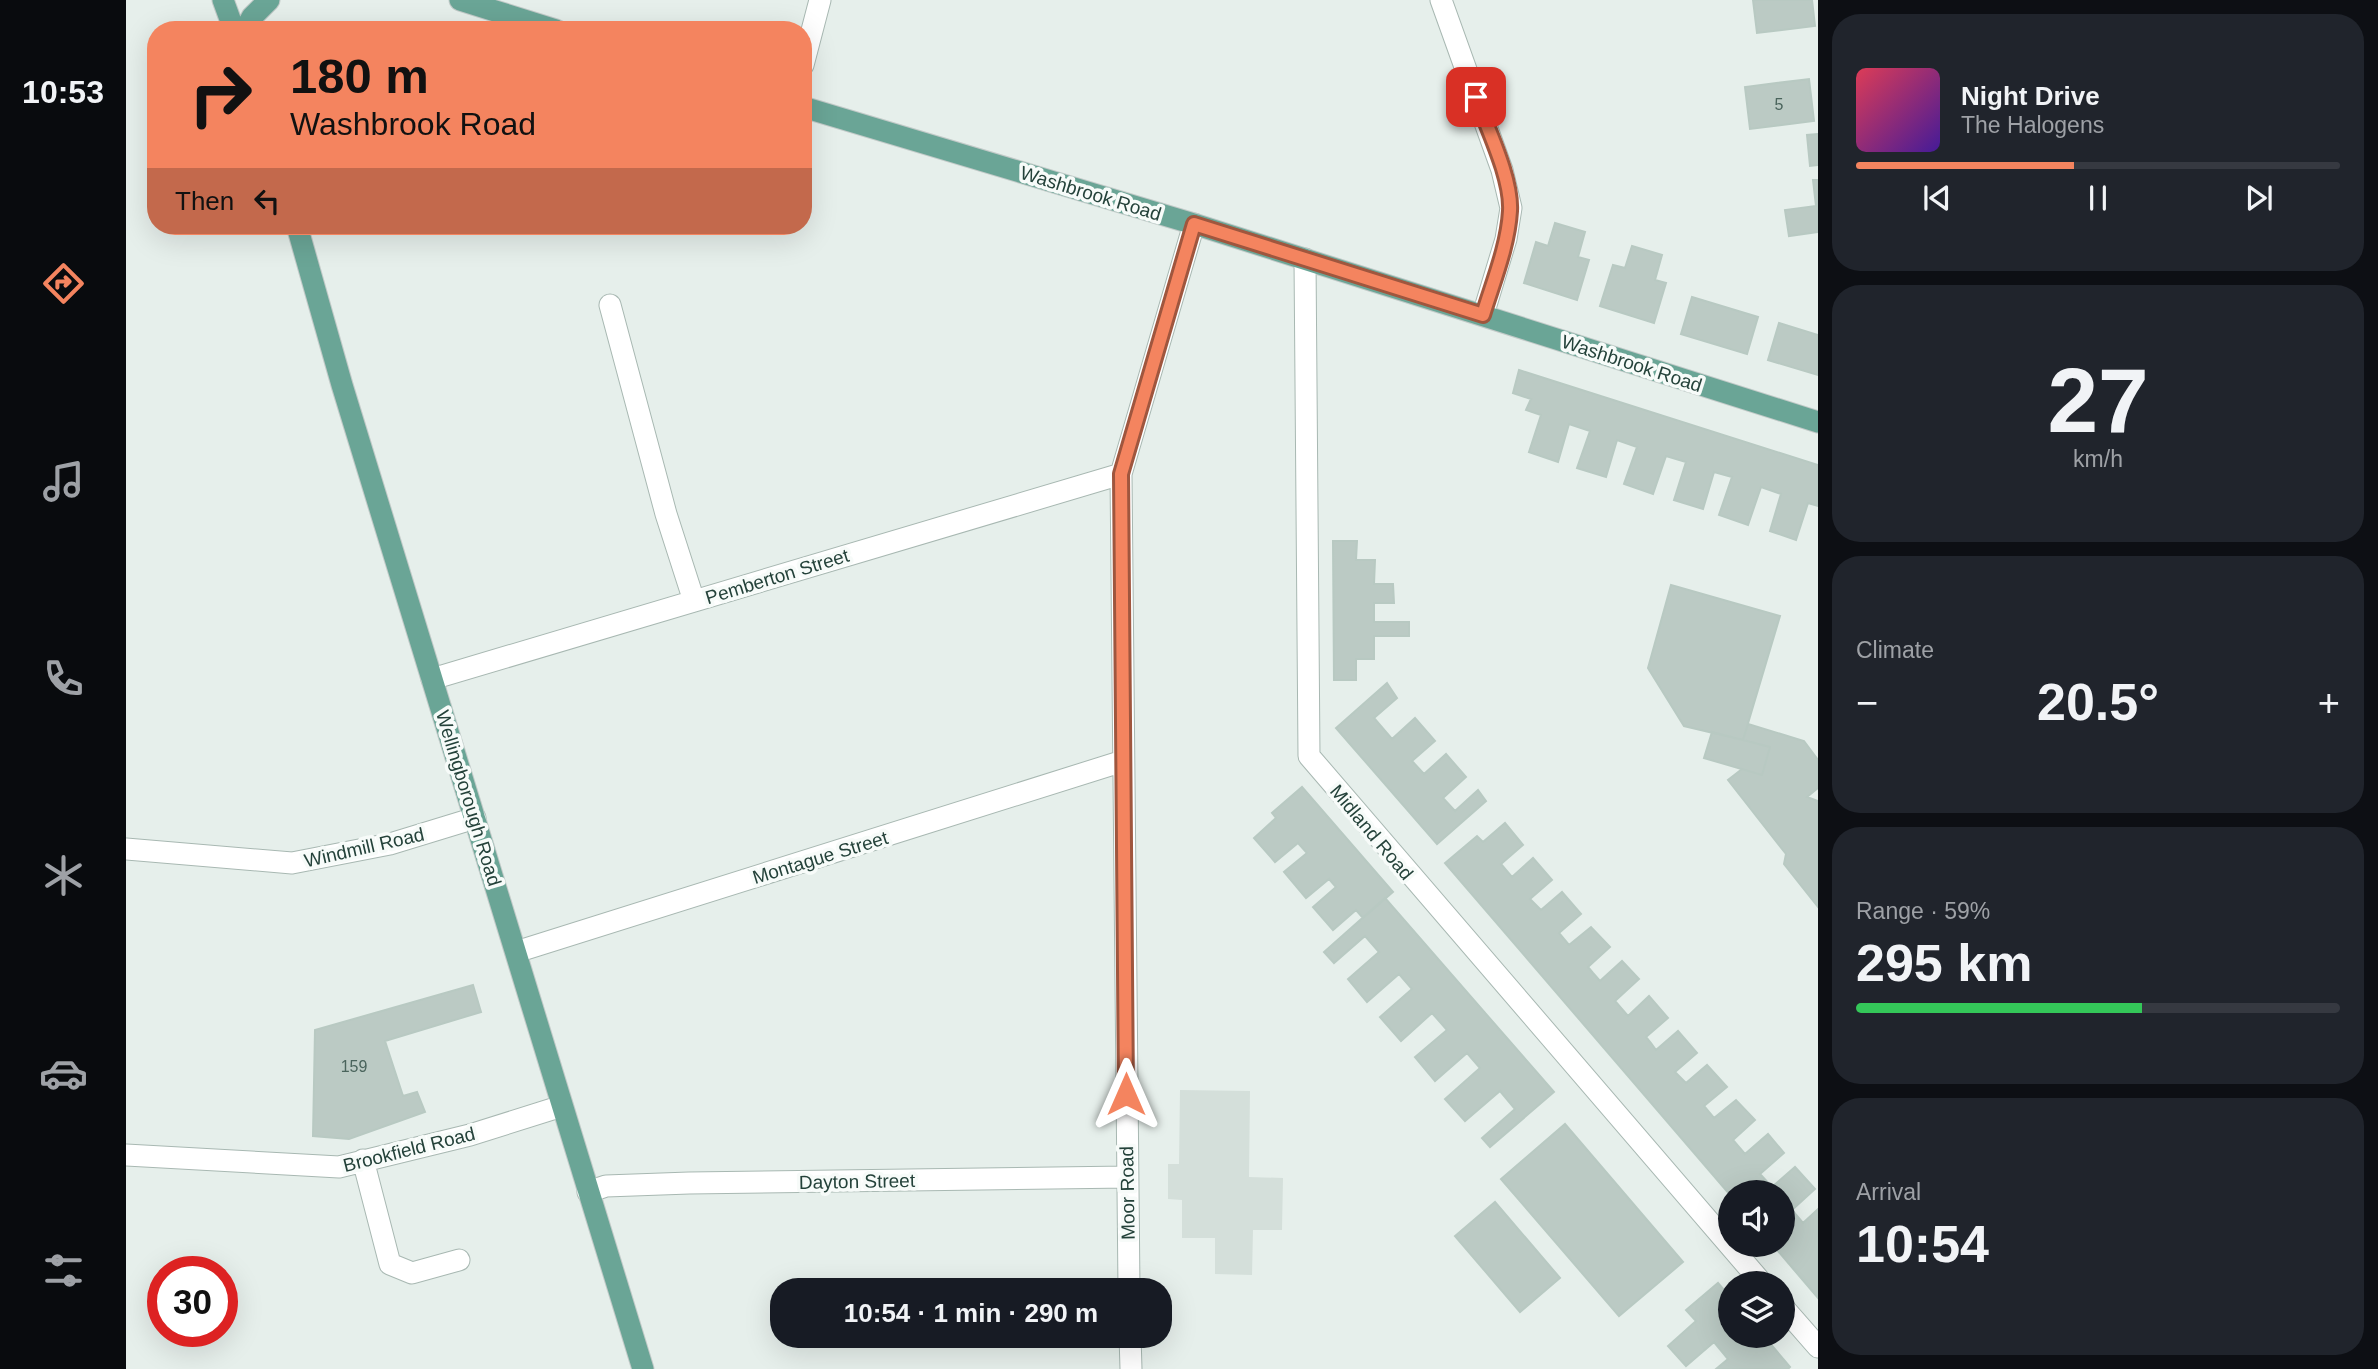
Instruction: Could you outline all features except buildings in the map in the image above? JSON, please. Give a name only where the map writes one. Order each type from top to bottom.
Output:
[{"type":"main road","points":[[223,0],[230,21]]},
{"type":"main road","points":[[249,21],[269,0]]},
{"type":"main road","points":[[460,0],[527,21]]},
{"type":"main road","name":"Washbrook Road","points":[[812,110],[1194,224],[1818,422]]},
{"type":"main road","name":"Wellingborough Road","points":[[300,235],[643,1369]]},
{"type":"street","points":[[812,31],[820,0]]},
{"type":"street","points":[[1441,0],[1502,170],[1511,208],[1506,239],[1483,315]]},
{"type":"street","name":"Moor Road","points":[[1129,1278],[1121,474],[1194,224]]},
{"type":"street","name":"Midland Road","points":[[1305,259],[1309,756],[1413,881],[1752,1271]]},
{"type":"street","points":[[610,305],[666,514],[694,601]]},
{"type":"street","name":"Pemberton Street","points":[[432,679],[1121,474]]},
{"type":"street","name":"Montague Street","points":[[516,952],[1124,761]]},
{"type":"street","name":"Windmill Road","points":[[126,849],[292,863],[390,844],[475,818]]},
{"type":"street","name":"Brookfield Road","points":[[126,1155],[339,1167],[470,1135],[562,1106]]},
{"type":"street","points":[[363,1160],[390,1264],[412,1273],[459,1260]]},
{"type":"street","name":"Dayton Street","points":[[588,1192],[606,1186],[689,1183],[1126,1177]]},
{"type":"street","points":[[1795,1321],[1818,1347]]},
{"type":"street","points":[[1130,1348],[1131,1369]]},
{"type":"shaded area","points":[[1180,1090],[1250,1091],[1249,1177],[1283,1178],[1282,1230],[1253,1230],[1252,1275],[1215,1274],[1215,1238],[1182,1238],[1182,1200],[1168,1199],[1168,1164],[1179,1164]]},
{"type":"route","points":[[1126,1094],[1121,474],[1194,224],[1483,315],[1506,239],[1511,208],[1502,170],[1476,97]]}]
